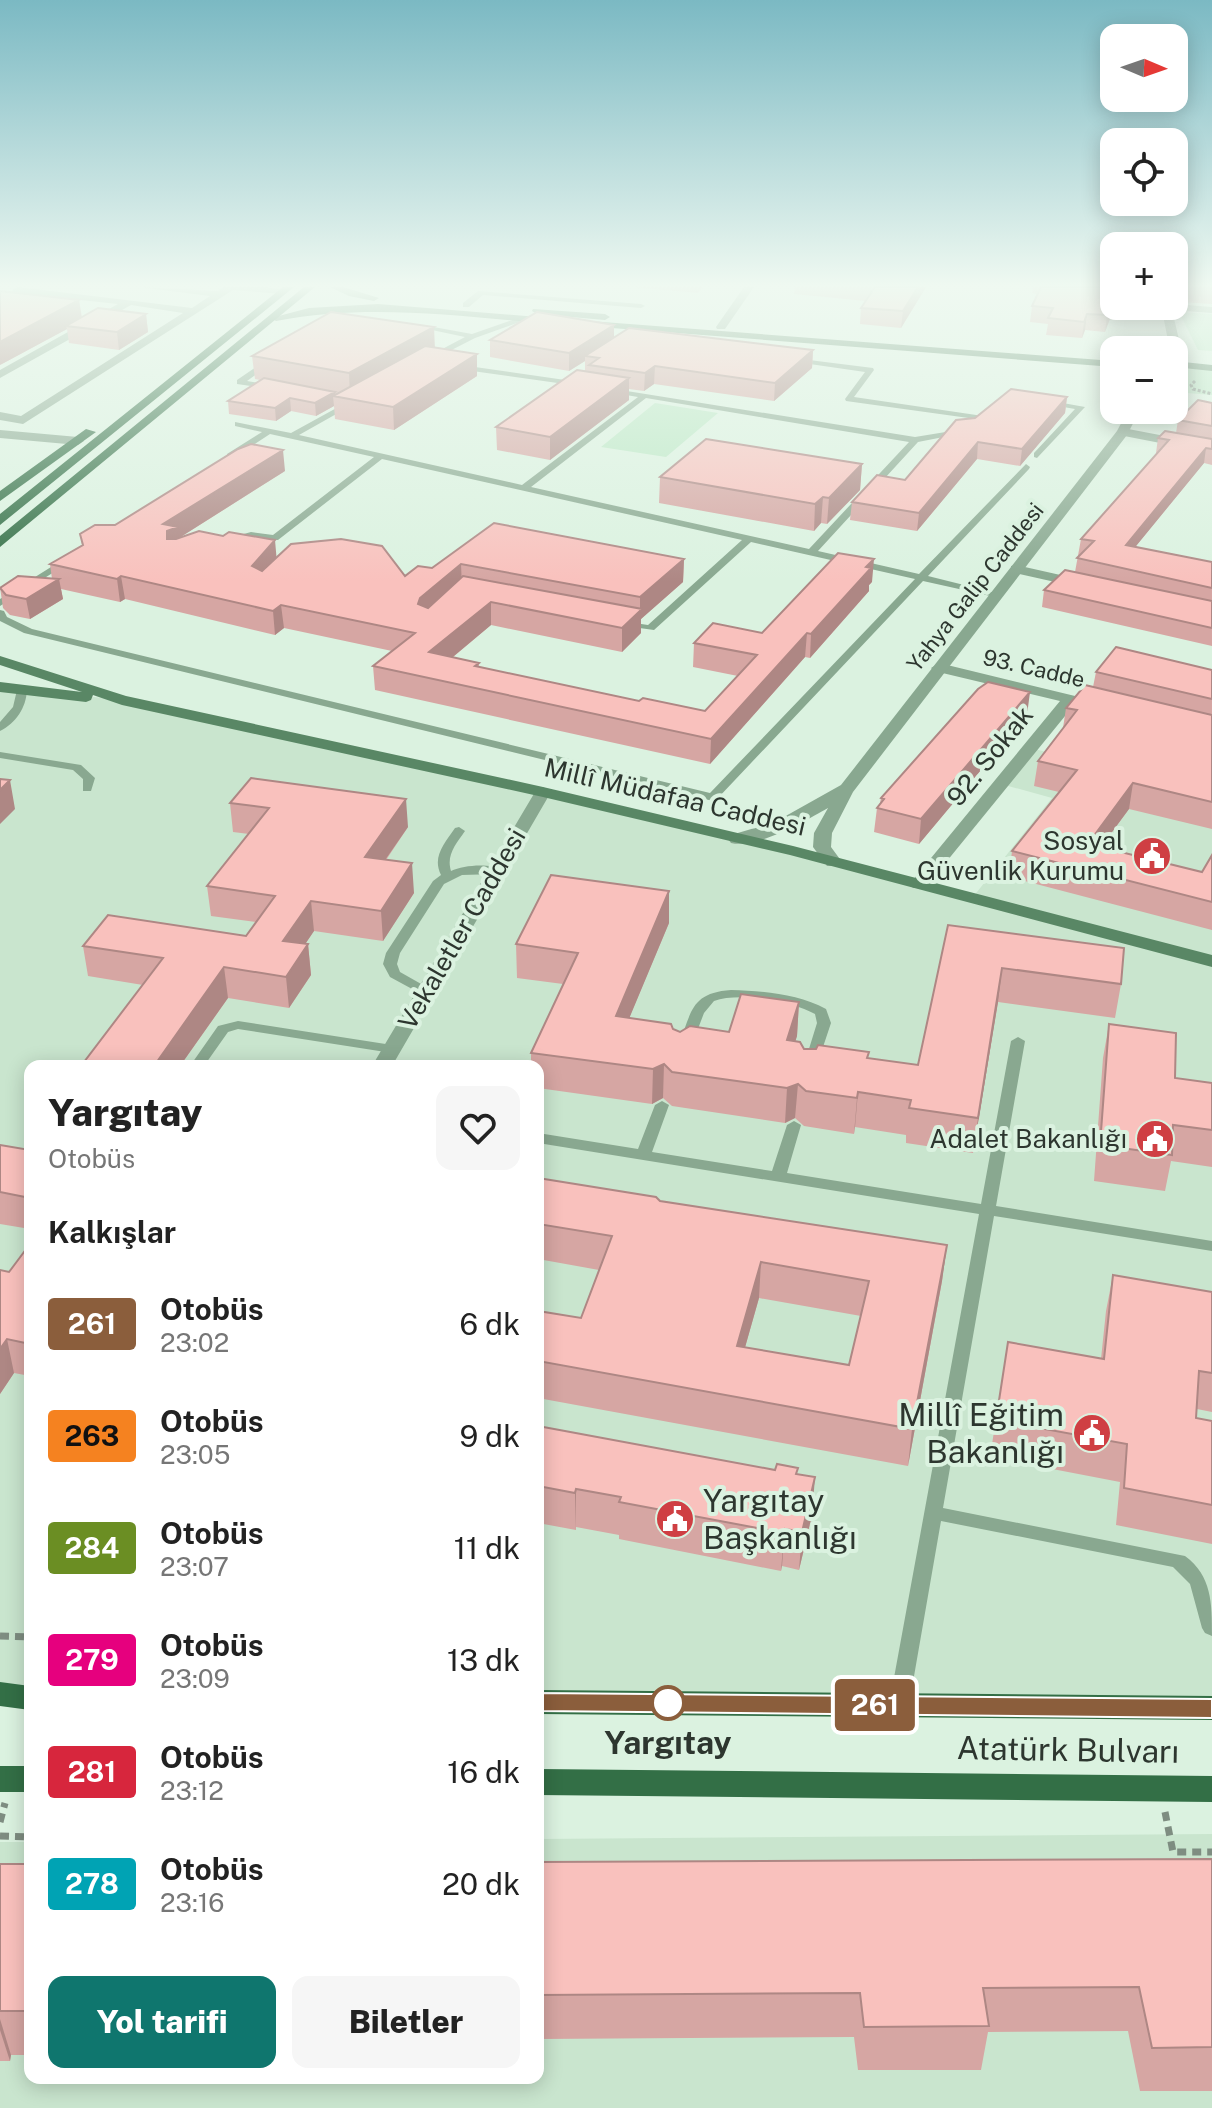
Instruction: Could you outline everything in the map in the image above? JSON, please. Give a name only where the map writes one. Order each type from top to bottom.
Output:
[{"type":"main road","points":[[0,497],[162,385]]},
{"type":"main road","points":[[0,521],[167,385]]},
{"type":"main road","points":[[0,543],[193,385]]},
{"type":"main road","points":[[0,559],[167,421],[198,385]]},
{"type":"main road","name":"Millî Müdafaa Caddesi","points":[[0,660],[122,700],[543,792],[833,862],[1212,961]]},
{"type":"main road","name":"Millî Müdafaa Caddesi","points":[[0,687],[122,700]]},
{"type":"main road","name":"Atatürk Bulvarı","points":[[544,1702],[1212,1708]]},
{"type":"main road","points":[[0,1779],[24,1779]]},
{"type":"main road","name":"Atatürk Bulvarı","points":[[544,1782],[1212,1789]]},
{"type":"street","points":[[0,416],[23,420],[77,385]]},
{"type":"street","name":"Yahya Galip Caddesi","points":[[833,862],[822,847],[823,833],[847,789],[1127,424]]},
{"type":"street","points":[[1123,432],[1212,449]]},
{"type":"street","points":[[0,434],[78,441]]},
{"type":"street","points":[[0,447],[19,437]]},
{"type":"street","points":[[1016,569],[1091,586]]},
{"type":"street","name":"93. Cadde","points":[[939,668],[1113,709]]},
{"type":"street","name":"92. Sokak","points":[[919,884],[1070,699]]},
{"type":"street","name":"Yahya Galip Caddesi","points":[[737,839],[767,834],[795,822],[847,789]]},
{"type":"street","name":"Vekaletler Caddesi","points":[[386,1060],[543,792]]},
{"type":"lane","points":[[258,385],[282,390]]},
{"type":"lane","points":[[859,385],[849,399],[983,418]]},
{"type":"lane","points":[[603,389],[915,440],[968,430],[992,411]]},
{"type":"lane","points":[[525,487],[644,396]]},
{"type":"lane","points":[[292,436],[355,400],[337,400]]},
{"type":"lane","points":[[1037,455],[1081,407],[1038,401]]},
{"type":"lane","points":[[238,424],[995,594]]},
{"type":"lane","points":[[215,466],[269,431]]},
{"type":"lane","points":[[812,552],[915,440]]},
{"type":"lane","points":[[223,541],[251,535],[278,540],[381,456]]},
{"type":"lane","points":[[0,613],[3,619],[28,631],[713,797],[1026,467]]},
{"type":"lane","points":[[607,620],[650,628],[750,538]]},
{"type":"lane","points":[[0,603],[81,551]]},
{"type":"lane","points":[[0,728],[17,712],[22,701],[22,690]]},
{"type":"lane","points":[[0,755],[77,767],[89,778],[87,789]]},
{"type":"lane","points":[[447,875],[441,866],[442,859],[459,831]]},
{"type":"lane","points":[[425,992],[395,974],[390,964],[393,953],[439,881],[460,871],[496,870]]},
{"type":"lane","points":[[680,1059],[701,1006],[711,997],[734,993],[808,1004],[821,1012],[824,1023],[807,1078]]},
{"type":"lane","points":[[201,1060],[223,1029],[238,1025],[392,1049]]},
{"type":"lane","points":[[899,1705],[1018,1041]]},
{"type":"lane","points":[[643,1155],[662,1105]]},
{"type":"lane","points":[[778,1177],[794,1125]]},
{"type":"lane","points":[[544,1139],[1212,1246]]},
{"type":"lane","points":[[933,1513],[1188,1565],[1199,1579],[1212,1628]]},
{"type":"path","points":[[1201,393],[1212,394]]},
{"type":"path","points":[[0,1636],[24,1637]]},
{"type":"path","points":[[1160,1788],[1173,1852],[1211,1852]]},
{"type":"path","points":[[0,1836],[24,1837]]},
{"type":"shaded area","points":[[1188,385],[1212,385],[1212,395],[1188,393]]},
{"type":"shaded area","points":[[655,403],[718,413],[666,457],[601,447]]},
{"type":"shaded area","points":[[0,687],[122,700],[543,792],[973,897],[1052,798],[1001,784],[1030,748],[1212,792],[1212,1708],[544,1702],[544,1060],[24,1060],[24,1697],[0,1694]]},
{"type":"shaded area","points":[[1212,1834],[1212,2108],[0,2108],[0,1842],[24,1842],[24,2084],[544,2084],[544,1839]]},
{"type":"building","points":[[252,385],[301,385],[335,392],[315,403],[290,398],[275,408],[228,401]]},
{"type":"building","points":[[353,385],[427,385],[393,407],[333,396]]},
{"type":"building","points":[[555,385],[619,385],[550,437],[496,427]]},
{"type":"building","points":[[1011,389],[1067,397],[1022,449],[978,442],[919,513],[852,502],[877,475],[905,480],[956,420],[975,418]]},
{"type":"building","points":[[1198,400],[1212,403],[1212,426],[1188,422],[1188,410]]},
{"type":"building","points":[[1165,431],[1212,439],[1212,449],[1206,448],[1126,545],[1212,562],[1212,588],[1077,558],[1094,541],[1081,539],[1169,440],[1158,438]]},
{"type":"building","points":[[706,439],[862,464],[829,498],[823,497],[815,504],[660,477]]},
{"type":"building","points":[[251,444],[283,450],[163,524],[178,527],[167,531],[167,539],[199,531],[223,536],[229,532],[275,540],[252,566],[262,571],[291,544],[341,539],[382,546],[405,576],[418,566],[432,568],[494,523],[684,559],[640,597],[461,564],[420,598],[418,604],[428,608],[463,576],[642,609],[622,628],[491,602],[429,652],[479,663],[475,666],[639,701],[643,698],[705,711],[757,655],[694,643],[713,623],[762,633],[838,553],[874,559],[866,567],[871,568],[711,739],[373,666],[415,633],[281,605],[273,611],[121,576],[117,579],[50,564],[83,545],[80,534],[95,525],[115,525]]},
{"type":"building","points":[[1065,570],[1212,601],[1212,628],[1044,590]]},
{"type":"building","points":[[18,576],[59,579],[26,599],[6,595],[0,588]]},
{"type":"building","points":[[1116,647],[1212,670],[1212,699],[1096,672]]},
{"type":"building","points":[[988,682],[1030,692],[921,819],[877,808],[884,799],[881,798],[978,689]]},
{"type":"building","points":[[1085,685],[1212,715],[1212,802],[1133,783],[1088,844],[1202,872],[1212,855],[1212,902],[1012,851],[1077,770],[1038,761],[1077,710],[1066,708]]},
{"type":"building","points":[[251,778],[406,799],[365,857],[412,863],[381,911],[311,901],[283,941],[308,944],[286,977],[224,967],[158,1060],[86,1060],[163,958],[83,946],[108,915],[246,936],[275,896],[207,886],[269,808],[230,803]]},
{"type":"building","points":[[0,779],[10,780],[0,790]]},
{"type":"building","points":[[551,875],[669,891],[616,1016],[671,1024],[673,1029],[680,1032],[690,1026],[729,1032],[741,994],[799,1002],[787,1040],[800,1042],[804,1049],[816,1049],[818,1045],[869,1052],[867,1058],[918,1065],[948,925],[1124,948],[1121,984],[1002,968],[978,1118],[909,1108],[911,1100],[858,1092],[857,1098],[806,1091],[798,1084],[787,1088],[672,1072],[664,1064],[653,1069],[531,1053],[578,953],[516,944]]},
{"type":"building","points":[[1109,1024],[1176,1033],[1175,1078],[1212,1083],[1212,1130],[1173,1125],[1172,1155],[1100,1145]]},
{"type":"building","points":[[0,1145],[24,1149],[24,1197],[0,1192]]},
{"type":"building","points":[[544,1179],[656,1197],[660,1201],[947,1245],[912,1429],[544,1362],[544,1312],[581,1318],[612,1236],[544,1225]],"holes":[[[761,1262],[869,1281],[849,1365],[737,1346]]]},
{"type":"building","points":[[24,1252],[24,1343],[7,1339],[0,1349],[0,1270],[9,1272]]},
{"type":"building","name":"Millî Eğitim Bakanlığı","points":[[1113,1275],[1212,1292],[1212,1373],[1199,1371],[1196,1418],[1212,1421],[1212,1505],[1124,1488],[1127,1444],[996,1420],[1008,1342],[1104,1359]]},
{"type":"building","points":[[544,1427],[775,1470],[777,1464],[798,1468],[796,1474],[815,1477],[802,1532],[785,1529],[784,1533],[619,1502],[621,1497],[576,1489],[575,1493],[544,1487]]},
{"type":"building","points":[[1212,1859],[1212,2047],[1152,2048],[1139,1987],[983,1988],[989,2026],[864,2027],[860,1993],[544,1995],[544,1862]]},
{"type":"building","points":[[0,1864],[24,1864],[24,2011],[0,2011]]},
{"type":"bus line","name":"261","points":[[544,1702],[1212,1708]]},
{"type":"place","name":"Sosyal Güvenlik Kurumu","points":[[1152,856]]},
{"type":"place","name":"Adalet Bakanlığı","points":[[1155,1139]]},
{"type":"place","name":"Millî Eğitim Bakanlığı","points":[[1092,1433]]},
{"type":"place","name":"Yargıtay Başkanlığı","points":[[675,1519]]},
{"type":"place","name":"Yargıtay","points":[[668,1703]]}]
